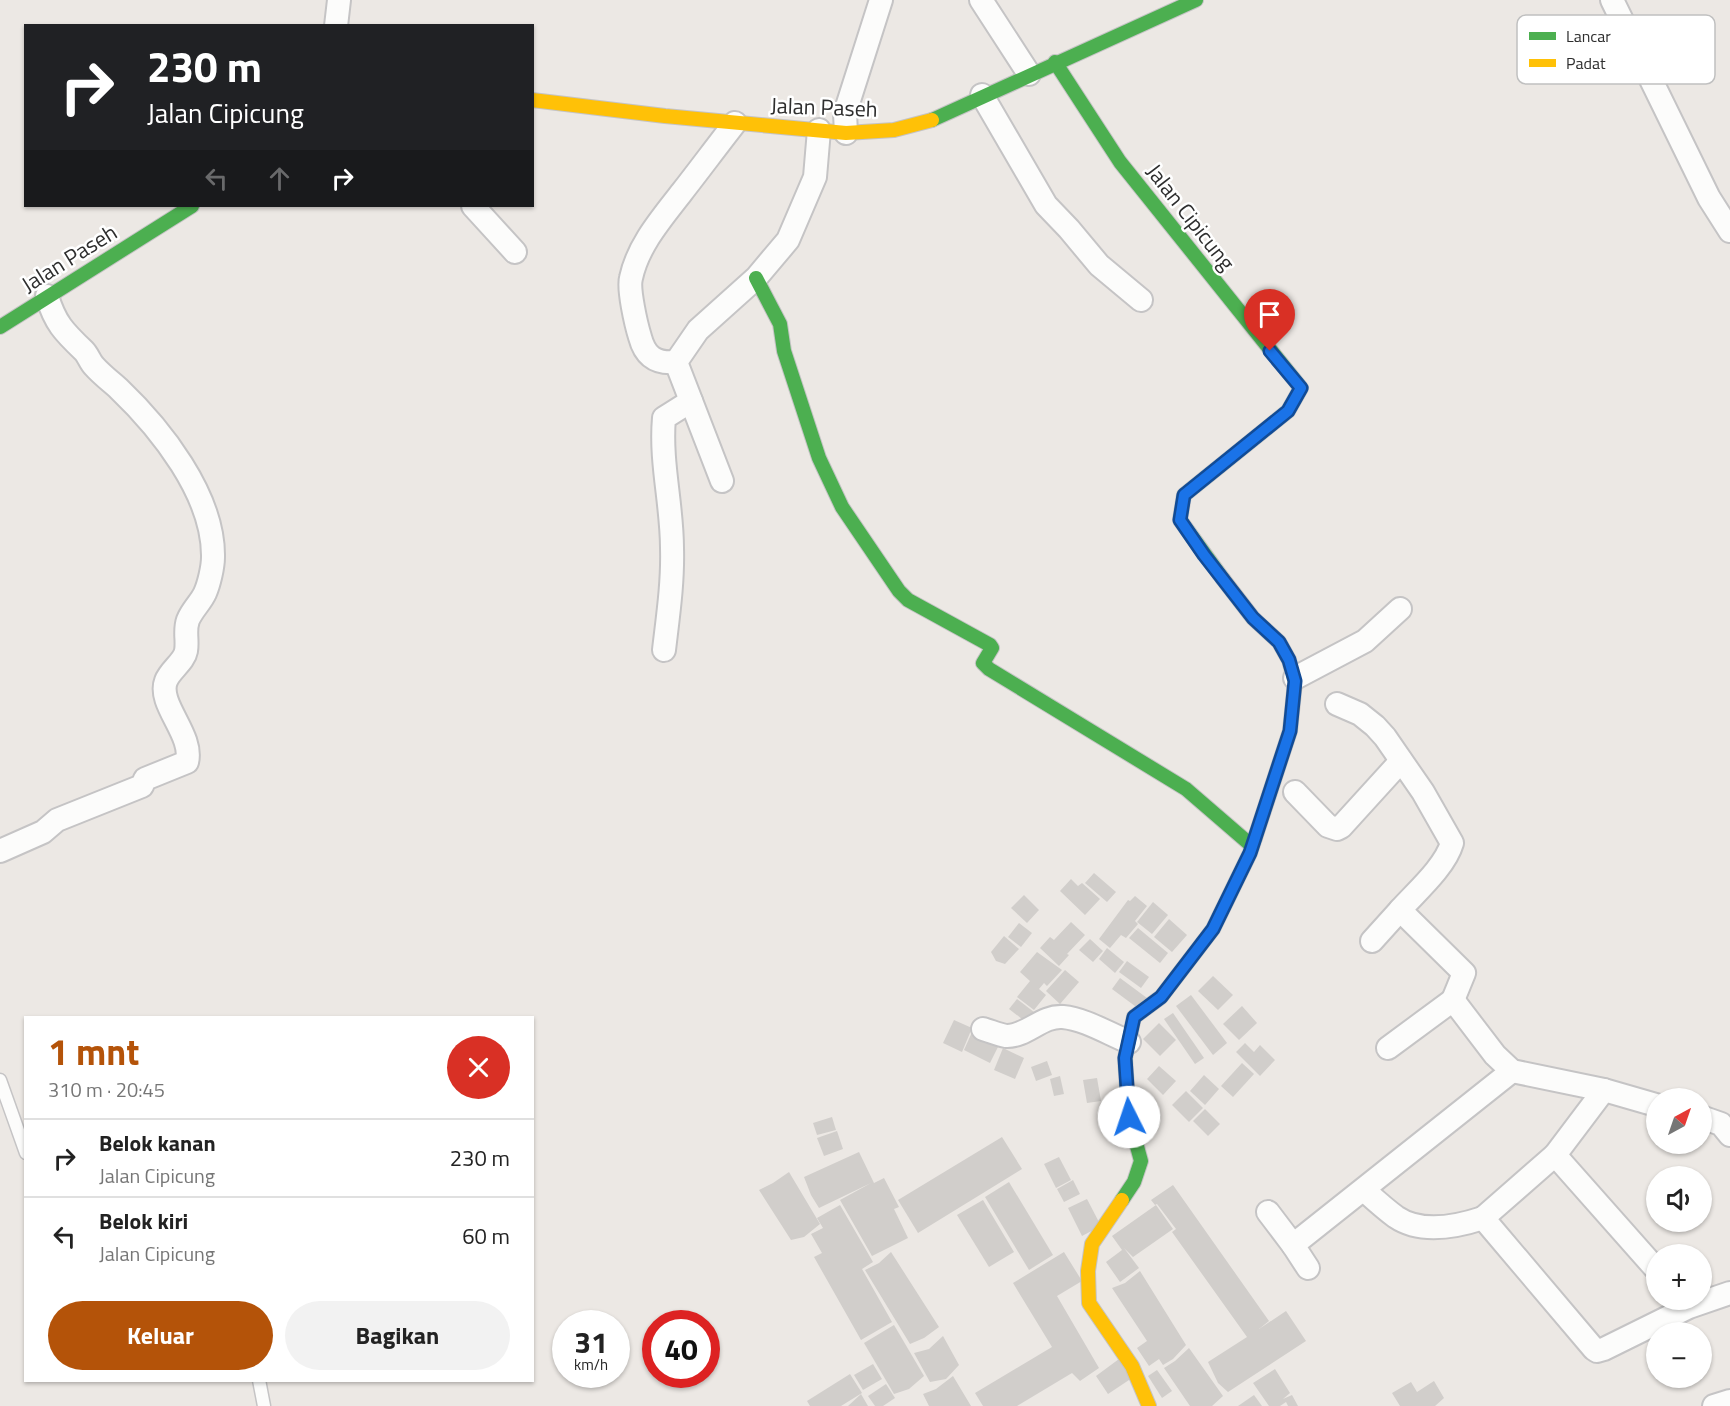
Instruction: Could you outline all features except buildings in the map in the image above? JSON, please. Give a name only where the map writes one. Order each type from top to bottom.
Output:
[{"type":"street","points":[[336,24],[339,0]]},
{"type":"street","points":[[846,133],[845,113],[882,0]]},
{"type":"street","points":[[981,0],[1029,74]]},
{"type":"street","name":"Jalan Paseh","points":[[534,100],[846,133],[894,130],[922,122],[1196,0]]},
{"type":"street","points":[[1612,0],[1619,15]]},
{"type":"street","name":"Jalan Cipicung","points":[[1055,62],[1120,162],[1301,388],[1288,411],[1184,495],[1180,520],[1253,618],[1279,642],[1289,660],[1295,680],[1290,731],[1252,846],[1213,929],[1161,997],[1134,1017],[1125,1058],[1129,1117],[1141,1161],[1134,1182],[1092,1244],[1088,1271],[1089,1304],[1132,1366],[1149,1406]]},
{"type":"street","points":[[1653,84],[1709,198],[1730,231]]},
{"type":"street","points":[[982,95],[1046,205],[1099,265],[1141,300]]},
{"type":"street","points":[[735,123],[643,245],[630,280],[643,350],[655,360],[676,362],[698,330],[756,278],[788,240],[815,177],[819,130]]},
{"type":"street","name":"Jalan Paseh","points":[[0,327],[190,207]]},
{"type":"street","points":[[474,207],[515,252]]},
{"type":"street","points":[[756,278],[780,324],[784,351],[819,458],[842,507],[899,591],[908,600],[990,645],[992,648],[983,663],[985,667],[1185,789],[1252,846]]},
{"type":"street","points":[[0,851],[43,832],[57,820],[142,786],[145,779],[188,762],[190,753],[169,704],[165,690],[166,681],[186,652],[185,635],[189,618],[206,592],[213,558],[207,516],[192,479],[143,412],[75,345],[53,316],[47,296]]},
{"type":"street","points":[[676,362],[722,481]]},
{"type":"street","points":[[664,650],[671,596],[672,546],[662,440],[664,418],[691,401]]},
{"type":"street","points":[[1295,680],[1365,641],[1400,609]]},
{"type":"street","points":[[1337,704],[1360,714],[1375,726],[1423,792],[1452,843],[1442,863],[1372,941]]},
{"type":"street","points":[[1295,792],[1329,826],[1336,829],[1341,827],[1401,761]]},
{"type":"street","points":[[1388,1048],[1453,1000],[1464,973],[1400,910]]},
{"type":"street","points":[[1453,1000],[1495,1054],[1512,1071],[1604,1090],[1646,1102]]},
{"type":"street","points":[[983,1029],[1006,1036],[1016,1034],[1049,1018],[1062,1016],[1080,1021],[1129,1042]]},
{"type":"street","points":[[1293,1245],[1512,1071]]},
{"type":"street","points":[[1364,1190],[1397,1218],[1416,1227],[1459,1226],[1483,1218],[1555,1155],[1604,1090]]},
{"type":"street","points":[[1712,1121],[1721,1124],[1730,1135]]},
{"type":"street","points":[[1555,1155],[1646,1258]]},
{"type":"street","points":[[1268,1212],[1308,1268]]},
{"type":"street","points":[[1483,1218],[1597,1351],[1673,1310]]},
{"type":"street","points":[[1712,1297],[1730,1293]]},
{"type":"street","points":[[1714,1406],[1730,1401]]},
{"type":"lane","points":[[0,1080],[24,1147]]},
{"type":"lane","points":[[259,1382],[264,1406]]},
{"type":"traffic: fast","points":[[932,120],[1196,0]]},
{"type":"traffic: fast","points":[[1055,62],[1120,162],[1301,388],[1288,411],[1184,495],[1180,520],[1223,579]]},
{"type":"traffic: fast","points":[[0,327],[190,207]]},
{"type":"traffic: fast","points":[[756,278],[780,324],[784,351],[819,458],[842,507],[899,591],[908,600],[990,645],[992,648],[983,663],[989,669],[1186,789],[1252,846]]},
{"type":"traffic: fast","points":[[1122,1200],[1134,1182],[1141,1161],[1129,1117],[1125,1058],[1134,1017],[1161,997],[1213,929],[1255,838]]},
{"type":"traffic: slow","points":[[534,100],[665,116],[846,133],[894,130],[932,120]]},
{"type":"traffic: slow","points":[[1223,579],[1253,618],[1279,642],[1289,660],[1295,682],[1290,731],[1255,838]]},
{"type":"traffic: slow","points":[[1122,1200],[1092,1244],[1088,1271],[1089,1303],[1132,1366],[1149,1406]]},
{"type":"route","points":[[1129,1117],[1125,1058],[1134,1017],[1161,997],[1213,929],[1250,853],[1290,731],[1295,678],[1289,660],[1279,642],[1253,618],[1180,520],[1184,495],[1288,411],[1301,388],[1270,351]]}]
